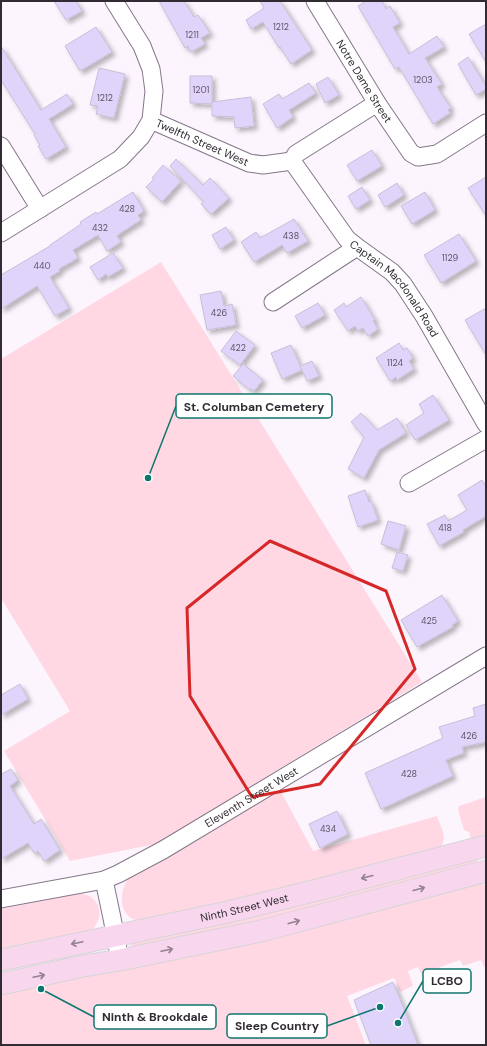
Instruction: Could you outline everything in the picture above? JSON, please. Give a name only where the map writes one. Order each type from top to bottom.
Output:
[{"type":"main road","name":"Ninth Street West","points":[[1,960],[228,912],[486,846]]},
{"type":"main road","points":[[1,984],[83,966],[120,960],[261,931],[486,871]]},
{"type":"street","points":[[114,1],[142,46],[151,69],[154,91],[151,120]]},
{"type":"street","name":"Notre Dame Street","points":[[315,1],[377,103],[411,153],[418,157],[437,154],[486,123]]},
{"type":"street","points":[[292,161],[296,154],[377,103]]},
{"type":"street","name":"Twelfth Street West","points":[[1,232],[120,159],[145,133],[151,120],[249,163],[263,165],[292,161]]},
{"type":"street","points":[[1,146],[40,209]]},
{"type":"street","name":"Captain Macdonald Road","points":[[292,161],[347,239],[392,272],[403,284],[424,316],[486,424]]},
{"type":"street","points":[[273,302],[357,247]]},
{"type":"street","points":[[409,483],[486,439]]},
{"type":"street","name":"Eleventh Street West","points":[[1,899],[104,880],[118,874],[163,850],[486,656]]},
{"type":"street","points":[[104,880],[120,960]]},
{"type":"highlighted area","points":[[270,541],[386,591],[415,669],[320,784],[252,797],[190,696],[187,608]]},
{"type":"shaded area","points":[[161,262],[422,682],[156,844],[70,861],[4,751],[70,711],[1,598],[1,359]]},
{"type":"shaded area","points":[[280,790],[313,851],[437,816],[444,836],[442,844],[440,848],[314,882],[141,921],[134,920],[125,912],[122,893],[127,880],[190,845]]},
{"type":"shaded area","points":[[486,797],[486,834],[471,839],[469,832],[464,830],[458,810],[459,806]]},
{"type":"shaded area","points":[[476,857],[478,864],[273,919],[137,947],[130,945],[129,941]]},
{"type":"shaded area","points":[[476,882],[486,885],[486,966],[484,967],[481,960],[463,966],[460,960],[421,974],[418,967],[408,971],[413,986],[400,992],[394,978],[347,996],[366,1045],[1,1045],[1,994]]},
{"type":"shaded area","points":[[79,894],[92,898],[97,903],[99,908],[98,921],[88,932],[1,950],[1,909]]},
{"type":"building","points":[[54,1],[76,1],[82,11],[66,20]]},
{"type":"building","points":[[159,1],[184,1],[194,17],[198,15],[210,33],[201,38],[205,44],[191,52],[188,46],[185,48]]},
{"type":"building","points":[[260,1],[280,1],[312,50],[291,64],[263,22],[251,29],[246,20],[264,8]]},
{"type":"building","points":[[366,1],[382,1],[386,9],[390,6],[400,23],[393,27],[409,54],[437,36],[444,47],[425,58],[442,84],[437,87],[451,108],[448,110],[450,113],[433,124],[399,67],[395,69],[358,6]]},
{"type":"building","points":[[486,24],[486,62],[469,34]]},
{"type":"building","points":[[96,27],[112,52],[80,71],[65,46]]},
{"type":"building","points":[[1,46],[41,110],[67,94],[73,104],[49,119],[66,147],[46,159],[38,146],[40,145],[34,135],[35,134],[1,80]]},
{"type":"building","points":[[468,57],[486,86],[486,89],[476,95],[458,64]]},
{"type":"building","points":[[99,68],[125,74],[114,118],[96,114],[98,106],[90,105]]},
{"type":"building","points":[[190,76],[212,76],[212,104],[190,103]]},
{"type":"building","points":[[328,77],[339,95],[325,103],[316,84]]},
{"type":"building","points":[[309,83],[316,93],[289,110],[293,117],[277,128],[263,104],[279,94],[282,99]]},
{"type":"building","points":[[251,97],[254,126],[235,128],[234,117],[212,116],[212,102]]},
{"type":"building","points":[[372,150],[382,166],[357,181],[347,165]]},
{"type":"building","points":[[176,159],[203,185],[210,178],[229,198],[211,214],[201,204],[204,202],[170,166]]},
{"type":"building","points":[[163,165],[181,181],[162,202],[146,187],[154,179],[152,178]]},
{"type":"building","points":[[486,177],[486,216],[468,188]]},
{"type":"building","points":[[397,183],[404,195],[385,207],[378,195]]},
{"type":"building","points":[[362,187],[370,200],[356,209],[348,196]]},
{"type":"building","points":[[133,192],[144,211],[138,215],[141,220],[117,236],[121,242],[107,251],[98,235],[73,250],[78,258],[59,269],[60,271],[50,277],[69,308],[55,316],[37,286],[1,309],[1,275],[50,246],[81,224],[80,222],[96,212],[97,214]]},
{"type":"building","points":[[425,192],[435,210],[412,224],[401,206]]},
{"type":"building","points":[[294,219],[308,241],[287,253],[282,245],[254,262],[241,242],[256,232],[260,238]]},
{"type":"building","points":[[226,227],[234,240],[220,249],[212,235]]},
{"type":"building","points":[[459,234],[476,261],[441,283],[424,255]]},
{"type":"building","points":[[113,253],[123,268],[108,277],[106,274],[98,280],[90,267]]},
{"type":"building","points":[[221,291],[224,306],[232,304],[236,325],[207,330],[200,295]]},
{"type":"building","points":[[361,297],[375,320],[373,321],[378,329],[368,336],[363,328],[358,331],[355,326],[348,331],[334,310],[344,303],[346,307]]},
{"type":"building","points":[[318,303],[325,315],[302,328],[295,316]]},
{"type":"building","points":[[486,308],[486,355],[465,320]]},
{"type":"building","points":[[236,331],[255,345],[240,365],[221,351]]},
{"type":"building","points":[[399,343],[403,350],[407,348],[413,358],[409,361],[414,369],[397,380],[396,377],[390,381],[376,358]]},
{"type":"building","points":[[291,345],[302,370],[282,379],[271,353]]},
{"type":"building","points":[[312,361],[319,376],[307,381],[300,366]]},
{"type":"building","points":[[243,364],[263,380],[254,391],[251,389],[250,390],[233,376]]},
{"type":"building","points":[[433,395],[449,420],[415,440],[406,425],[424,413],[419,404]]},
{"type":"building","points":[[361,413],[377,430],[397,418],[406,433],[379,450],[364,478],[348,469],[364,437],[351,422]]},
{"type":"building","points":[[482,480],[486,487],[486,516],[463,530],[464,532],[439,546],[427,524],[445,515],[448,521],[467,510],[458,495]]},
{"type":"building","points":[[365,490],[378,520],[358,527],[348,496]]},
{"type":"building","points":[[388,521],[406,526],[399,550],[381,544]]},
{"type":"building","points":[[397,552],[408,555],[403,571],[392,568]]},
{"type":"building","points":[[442,595],[458,621],[452,625],[453,627],[417,647],[401,620]]},
{"type":"building","points":[[20,684],[28,699],[1,715],[1,695]]},
{"type":"building","points":[[486,704],[486,742],[462,747],[464,753],[446,760],[453,776],[381,809],[365,773],[443,738],[439,727],[475,716],[473,708]]},
{"type":"building","points":[[11,769],[18,780],[10,786],[34,824],[41,819],[60,850],[44,861],[38,851],[34,853],[28,843],[1,859],[1,772],[2,774]]},
{"type":"building","points":[[337,811],[348,834],[320,848],[309,824]]},
{"type":"building","points":[[393,982],[418,1045],[371,1045],[354,1000]]},
{"type":"place","name":"St. Columban Cemetery","points":[[148,478]]},
{"type":"place","name":"Ninth & Brookdale","points":[[41,989]]},
{"type":"place","name":"Sleep Country","points":[[380,1007]]},
{"type":"place","name":"LCBO","points":[[398,1023]]}]
